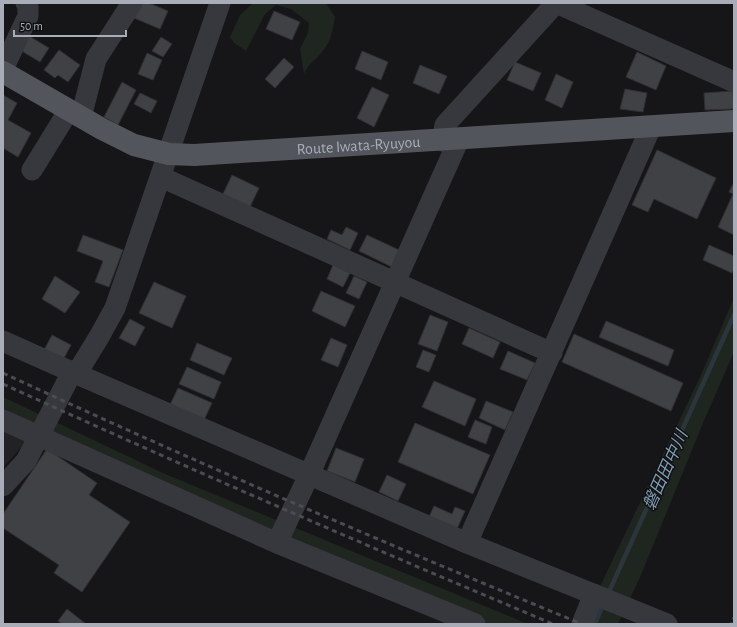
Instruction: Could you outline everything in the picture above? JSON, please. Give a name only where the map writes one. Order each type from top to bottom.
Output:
[{"type":"main road","name":"Route Iwata-Ryuyou","points":[[3,71],[134,145],[169,154],[194,156],[734,121]]},
{"type":"street","points":[[3,71],[28,16],[28,6],[26,3]]},
{"type":"street","points":[[32,170],[75,113],[96,59],[132,3]]},
{"type":"street","points":[[3,486],[26,461],[72,372],[80,368],[115,308],[220,3]]},
{"type":"street","points":[[277,542],[309,475],[395,283],[451,140],[445,125],[556,3],[733,78]]},
{"type":"street","points":[[467,543],[651,127]]},
{"type":"street","points":[[161,177],[552,353]]},
{"type":"street","points":[[3,341],[467,543],[667,624]]},
{"type":"street","points":[[3,420],[277,542],[476,624]]},
{"type":"street","points":[[582,624],[594,594]]},
{"type":"path","points":[[731,624],[734,616]]},
{"type":"shaded area","points":[[253,3],[326,3],[335,17],[331,35],[328,44],[308,67],[304,74],[300,49],[308,33],[309,23],[291,9],[276,5],[265,14],[246,51],[234,43],[230,37],[240,15]]},
{"type":"shaded area","points":[[734,298],[734,352],[703,423],[641,575],[618,624],[582,624],[701,375]]},
{"type":"shaded area","points":[[3,397],[165,474],[528,624],[476,624],[3,418]]},
{"type":"shaded area","points":[[3,426],[29,438],[3,468]]},
{"type":"building","points":[[140,3],[149,3],[168,11],[160,29],[134,18]]},
{"type":"building","points":[[274,11],[300,22],[292,40],[266,29]]},
{"type":"building","points":[[29,36],[49,48],[40,62],[20,50]]},
{"type":"building","points":[[161,37],[172,44],[163,57],[152,51]]},
{"type":"building","points":[[59,50],[80,65],[68,82],[58,75],[55,78],[44,70]]},
{"type":"building","points":[[362,51],[388,62],[381,80],[355,69]]},
{"type":"building","points":[[637,52],[666,66],[656,90],[626,77]]},
{"type":"building","points":[[147,53],[162,60],[153,80],[138,74]]},
{"type":"building","points":[[284,58],[294,67],[275,88],[265,79]]},
{"type":"building","points":[[515,62],[541,73],[533,91],[507,80]]},
{"type":"building","points":[[420,65],[447,76],[439,94],[413,83]]},
{"type":"building","points":[[556,74],[573,82],[562,108],[545,100]]},
{"type":"building","points":[[122,82],[136,90],[118,125],[104,117]]},
{"type":"building","points":[[372,87],[389,95],[374,127],[357,118]]},
{"type":"building","points":[[625,89],[647,93],[643,112],[620,109]]},
{"type":"building","points":[[733,91],[734,109],[705,110],[704,93]]},
{"type":"building","points":[[140,93],[157,101],[151,113],[134,104]]},
{"type":"building","points":[[3,95],[17,103],[8,120],[31,133],[18,157],[3,148]]},
{"type":"building","points":[[657,150],[716,178],[697,219],[654,199],[648,212],[632,205]]},
{"type":"building","points":[[232,175],[259,188],[250,207],[223,194]]},
{"type":"building","points":[[734,182],[734,235],[718,227],[733,194],[729,192]]},
{"type":"building","points":[[346,227],[358,233],[350,250],[327,239],[331,230],[342,235]]},
{"type":"building","points":[[83,235],[123,250],[109,287],[95,282],[103,261],[77,251]]},
{"type":"building","points":[[367,235],[399,250],[392,267],[359,251]]},
{"type":"building","points":[[709,245],[734,256],[734,269],[732,273],[703,260]]},
{"type":"building","points":[[333,265],[350,273],[343,287],[327,279]]},
{"type":"building","points":[[55,276],[80,292],[65,313],[42,299]]},
{"type":"building","points":[[354,276],[367,282],[359,299],[346,293]]},
{"type":"building","points":[[154,282],[186,296],[172,328],[139,313]]},
{"type":"building","points":[[321,291],[355,306],[345,327],[312,311]]},
{"type":"building","points":[[430,315],[448,322],[437,351],[418,344]]},
{"type":"building","points":[[130,319],[145,327],[135,346],[119,338]]},
{"type":"building","points":[[606,321],[674,350],[668,366],[599,337]]},
{"type":"building","points":[[469,328],[500,342],[493,358],[462,344]]},
{"type":"building","points":[[574,334],[683,383],[671,411],[562,362]]},
{"type":"building","points":[[52,335],[71,345],[63,360],[44,350]]},
{"type":"building","points":[[331,338],[347,345],[338,367],[321,360]]},
{"type":"building","points":[[197,343],[232,358],[224,375],[190,360]]},
{"type":"building","points":[[423,350],[436,355],[429,372],[416,367]]},
{"type":"building","points":[[508,351],[535,363],[527,380],[500,369]]},
{"type":"building","points":[[187,367],[221,382],[214,399],[179,384]]},
{"type":"building","points":[[434,381],[476,399],[465,426],[422,407]]},
{"type":"building","points":[[178,388],[212,403],[204,420],[170,405]]},
{"type":"building","points":[[486,401],[513,412],[505,430],[479,418]]},
{"type":"building","points":[[475,420],[492,427],[486,444],[468,437]]},
{"type":"building","points":[[415,423],[490,455],[473,494],[398,462]]},
{"type":"building","points":[[336,448],[364,459],[355,482],[327,471]]},
{"type":"building","points":[[47,449],[97,483],[89,495],[130,522],[82,592],[54,573],[59,565],[3,528],[3,514]]},
{"type":"building","points":[[387,475],[406,484],[398,501],[379,492]]},
{"type":"building","points":[[434,506],[452,514],[455,507],[465,511],[457,529],[429,517]]},
{"type":"building","points":[[67,609],[86,624],[62,624],[58,621]]},
{"type":"waterway","name":"磐田田中川","points":[[608,594],[734,315]]},
{"type":"waterway","name":"磐田田中川","points":[[595,624],[603,605]]},
{"type":"railway","points":[[3,373],[147,439],[291,502],[582,624]]},
{"type":"railway","points":[[3,384],[277,506],[553,624]]}]
